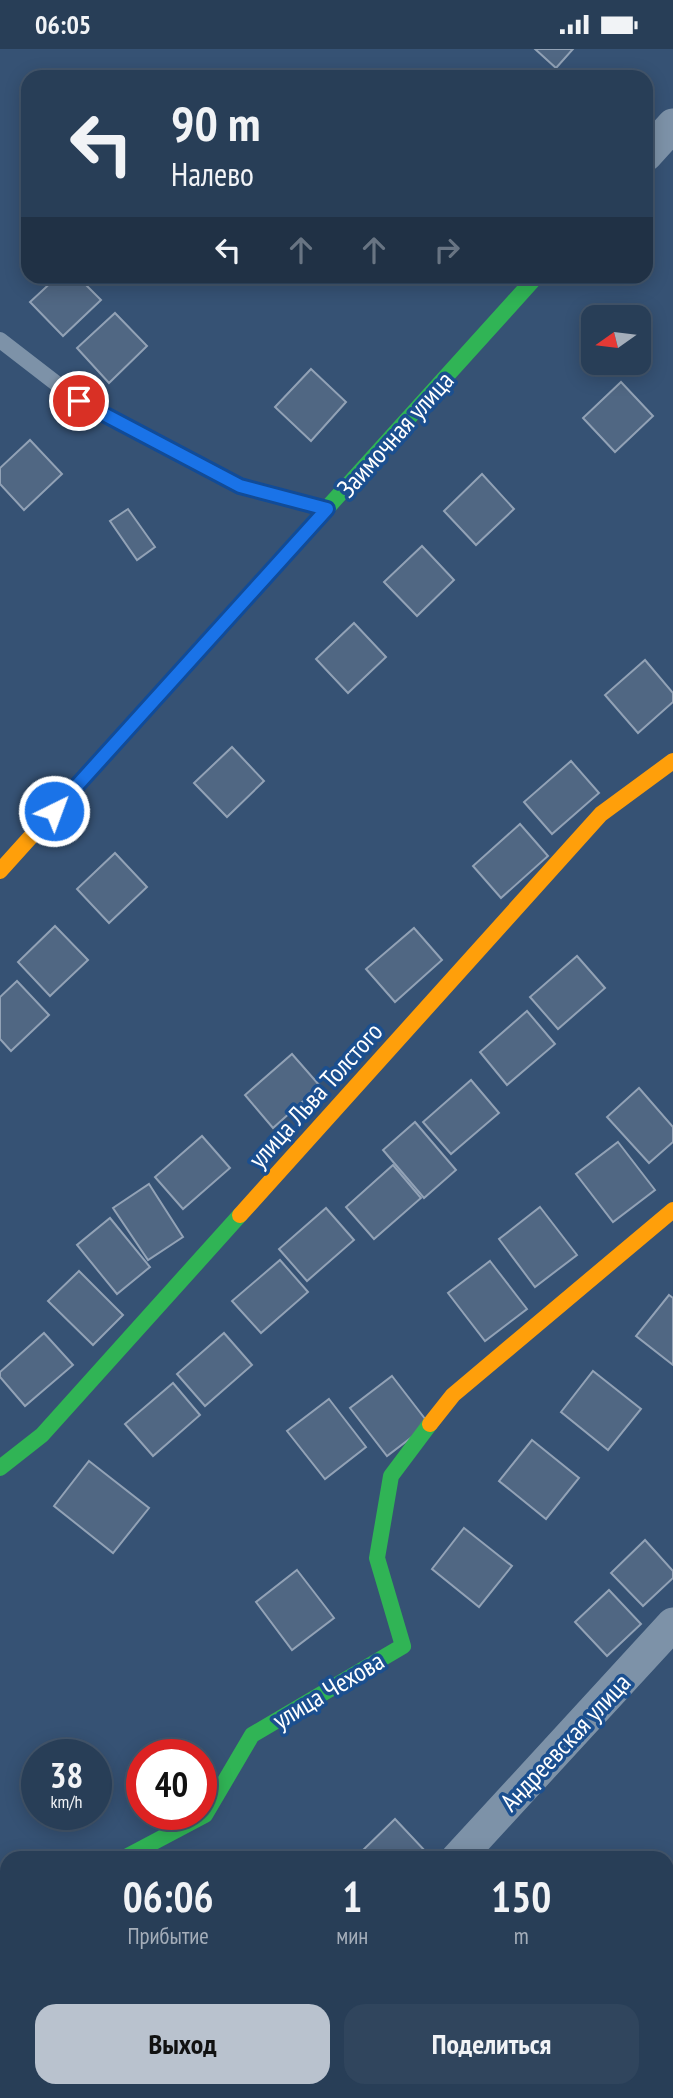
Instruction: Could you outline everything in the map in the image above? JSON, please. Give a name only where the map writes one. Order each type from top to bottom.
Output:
[{"type":"street","points":[[653,147],[673,124]]},
{"type":"street","name":"Заимочная улица","points":[[0,871],[530,284]]},
{"type":"street","name":"улица Льва Толстого","points":[[0,1468],[42,1436],[601,814],[673,761]]},
{"type":"street","name":"улица Чехова","points":[[137,1851],[205,1815],[252,1735],[403,1646],[377,1558],[391,1476],[453,1395],[673,1210]]},
{"type":"street","name":"Андреевская улица","points":[[464,1851],[673,1624]]},
{"type":"lane","points":[[0,340],[79,401],[240,486],[327,509]]},
{"type":"building","points":[[535,49],[573,49],[556,68]]},
{"type":"building","points":[[49,284],[85,284],[101,300],[63,336],[30,302]]},
{"type":"building","points":[[115,313],[147,346],[109,383],[77,348]]},
{"type":"building","points":[[311,369],[346,402],[311,441],[275,407]]},
{"type":"building","points":[[621,382],[653,416],[615,452],[583,418]]},
{"type":"building","points":[[30,440],[62,474],[24,510],[0,484],[0,468]]},
{"type":"building","points":[[482,474],[514,509],[476,545],[444,511]]},
{"type":"building","points":[[128,509],[155,547],[137,560],[110,521]]},
{"type":"building","points":[[422,546],[454,580],[417,616],[384,582]]},
{"type":"building","points":[[354,623],[386,657],[348,693],[316,659]]},
{"type":"building","points":[[645,660],[673,693],[673,702],[638,733],[605,695]]},
{"type":"building","points":[[232,747],[264,781],[227,817],[194,783]]},
{"type":"building","points":[[571,761],[599,793],[552,834],[524,802]]},
{"type":"building","points":[[520,824],[548,856],[501,898],[473,866]]},
{"type":"building","points":[[115,853],[147,887],[109,923],[77,889]]},
{"type":"building","points":[[55,926],[88,960],[50,996],[18,962]]},
{"type":"building","points":[[414,928],[442,960],[395,1002],[366,969]]},
{"type":"building","points":[[577,956],[605,988],[558,1029],[530,997]]},
{"type":"building","points":[[17,981],[49,1015],[11,1051],[0,1039],[0,997]]},
{"type":"building","points":[[527,1011],[555,1044],[507,1085],[480,1052]]},
{"type":"building","points":[[292,1054],[320,1086],[273,1128],[245,1095]]},
{"type":"building","points":[[471,1080],[499,1113],[451,1154],[423,1122]]},
{"type":"building","points":[[639,1088],[673,1127],[673,1142],[649,1163],[607,1117]]},
{"type":"building","points":[[415,1122],[456,1170],[424,1198],[383,1150]]},
{"type":"building","points":[[202,1136],[230,1168],[183,1209],[155,1177]]},
{"type":"building","points":[[618,1142],[655,1190],[613,1222],[576,1174]]},
{"type":"building","points":[[393,1165],[421,1198],[374,1239],[346,1207]]},
{"type":"building","points":[[149,1184],[183,1237],[148,1260],[113,1208]]},
{"type":"building","points":[[540,1207],[577,1255],[535,1287],[499,1239]]},
{"type":"building","points":[[326,1208],[354,1240],[307,1281],[279,1249]]},
{"type":"building","points":[[110,1218],[150,1267],[117,1294],[77,1245]]},
{"type":"building","points":[[280,1260],[308,1292],[261,1333],[232,1301]]},
{"type":"building","points":[[490,1261],[527,1309],[485,1341],[448,1293]]},
{"type":"building","points":[[79,1271],[123,1315],[93,1345],[48,1301]]},
{"type":"building","points":[[669,1295],[673,1298],[673,1365],[636,1336]]},
{"type":"building","points":[[44,1333],[73,1365],[25,1406],[0,1377],[0,1372]]},
{"type":"building","points":[[224,1333],[252,1365],[205,1406],[177,1374]]},
{"type":"building","points":[[593,1371],[641,1409],[608,1450],[561,1412]]},
{"type":"building","points":[[392,1376],[429,1424],[387,1456],[350,1408]]},
{"type":"building","points":[[173,1383],[200,1415],[153,1456],[125,1424]]},
{"type":"building","points":[[329,1399],[366,1447],[325,1479],[287,1431]]},
{"type":"building","points":[[532,1440],[579,1478],[546,1519],[499,1481]]},
{"type":"building","points":[[89,1461],[149,1508],[113,1553],[54,1506]]},
{"type":"building","points":[[464,1528],[512,1566],[479,1607],[432,1569]]},
{"type":"building","points":[[645,1540],[673,1571],[673,1578],[643,1606],[611,1573]]},
{"type":"building","points":[[297,1570],[334,1618],[292,1650],[256,1602]]},
{"type":"building","points":[[609,1590],[641,1624],[607,1656],[575,1622]]},
{"type":"building","points":[[395,1819],[425,1851],[362,1851]]},
{"type":"traffic: fast","points":[[281,559],[530,284]]},
{"type":"traffic: fast","points":[[0,1468],[42,1435],[240,1215]]},
{"type":"traffic: fast","points":[[137,1851],[205,1815],[252,1735],[403,1646],[377,1558],[391,1476],[430,1424]]},
{"type":"traffic: slow","points":[[0,871],[281,559]]},
{"type":"traffic: slow","points":[[240,1215],[601,814],[673,761]]},
{"type":"traffic: slow","points":[[430,1424],[453,1395],[673,1210]]},
{"type":"route","points":[[54,811],[327,509],[240,486],[79,401]]}]
